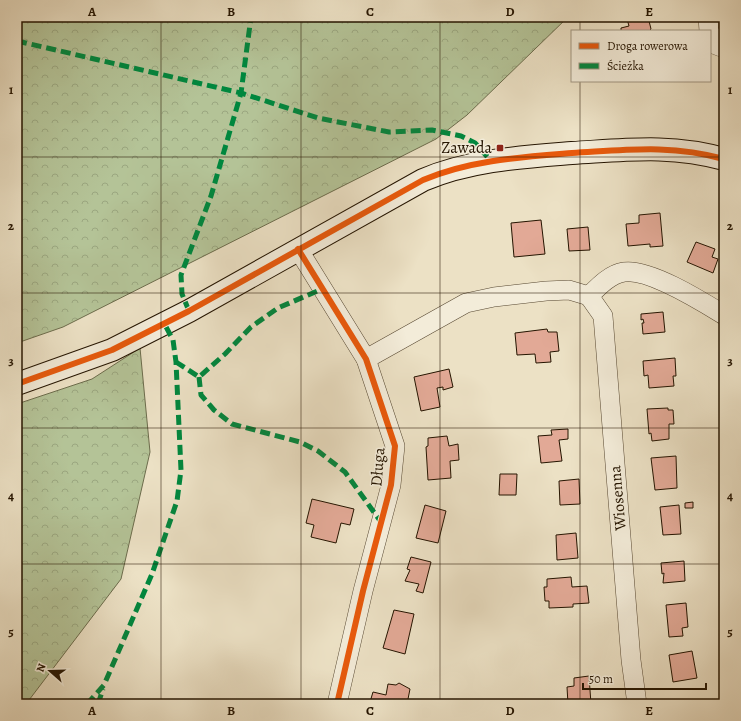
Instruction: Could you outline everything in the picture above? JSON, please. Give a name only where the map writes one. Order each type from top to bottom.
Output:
[{"type":"street","points":[[708,17],[710,30]]},
{"type":"street","points":[[711,34],[716,45],[724,48]]},
{"type":"street","points":[[17,384],[112,350],[189,311],[423,180],[450,169],[529,157],[637,149],[680,149],[724,159]]},
{"type":"street","name":"Długa","points":[[298,249],[366,359],[395,446],[391,485],[363,591],[337,704]]},
{"type":"street","points":[[366,359],[466,303],[494,297],[546,291],[569,290],[589,296],[602,282],[623,272],[648,275],[698,299],[724,315]]},
{"type":"street","name":"Wiosenna","points":[[589,296],[602,316],[631,660],[637,704]]},
{"type":"green space","points":[[17,17],[568,17],[467,115],[436,139],[63,327],[17,343]]},
{"type":"green space","points":[[140,348],[150,452],[121,579],[26,704],[17,704],[17,404],[92,379]]},
{"type":"building","points":[[635,17],[648,17],[651,29],[621,30],[621,28],[629,26],[627,19]]},
{"type":"building","points":[[660,213],[663,246],[650,247],[650,244],[628,246],[626,224],[639,223],[639,215]]},
{"type":"building","points":[[541,220],[545,254],[514,257],[511,223]]},
{"type":"building","points":[[588,227],[590,250],[569,251],[567,229]]},
{"type":"building","points":[[696,242],[715,249],[712,257],[718,259],[713,273],[687,262]]},
{"type":"building","points":[[663,312],[665,332],[643,334],[642,323],[644,323],[643,319],[641,320],[641,314]]},
{"type":"building","points":[[547,329],[548,332],[557,332],[559,351],[550,352],[551,362],[536,363],[535,354],[517,355],[515,333]]},
{"type":"building","points":[[675,358],[676,376],[673,376],[674,386],[649,388],[648,375],[644,376],[643,361]]},
{"type":"building","points":[[449,369],[453,387],[443,390],[443,387],[437,388],[440,407],[421,411],[414,377]]},
{"type":"building","points":[[668,408],[668,410],[673,410],[674,424],[669,424],[669,439],[652,441],[651,433],[649,434],[647,409]]},
{"type":"building","points":[[568,429],[568,439],[559,440],[562,461],[541,463],[538,436],[552,435],[551,430]]},
{"type":"building","points":[[447,436],[449,446],[458,444],[459,460],[450,461],[451,478],[428,480],[426,447],[428,446],[428,438]]},
{"type":"building","points":[[676,456],[677,488],[655,490],[651,458]]},
{"type":"building","points":[[500,474],[517,474],[516,495],[499,495]]},
{"type":"building","points":[[579,479],[580,504],[560,505],[559,481]]},
{"type":"building","points":[[312,499],[354,509],[350,525],[341,523],[336,543],[311,537],[314,525],[306,523]]},
{"type":"building","points":[[693,502],[693,508],[685,508],[685,503]]},
{"type":"building","points":[[425,505],[446,511],[438,543],[416,538]]},
{"type":"building","points":[[679,505],[681,534],[663,535],[660,507]]},
{"type":"building","points":[[576,533],[578,558],[557,560],[556,535]]},
{"type":"building","points":[[411,557],[431,562],[423,593],[416,591],[419,584],[405,581],[410,570],[407,569]]},
{"type":"building","points":[[684,561],[685,581],[663,583],[664,573],[662,574],[661,563]]},
{"type":"building","points":[[571,577],[572,587],[587,586],[589,603],[573,604],[573,607],[549,608],[549,601],[545,601],[544,587],[547,587],[547,579]]},
{"type":"building","points":[[686,603],[688,627],[682,628],[683,636],[669,637],[666,605]]},
{"type":"building","points":[[394,610],[414,614],[405,654],[383,648]]},
{"type":"building","points":[[692,651],[697,678],[673,682],[669,655]]},
{"type":"building","points":[[589,676],[591,704],[568,704],[567,687],[574,686],[574,678]]},
{"type":"building","points":[[399,683],[410,689],[407,704],[378,704],[370,702],[373,692],[386,695],[388,684],[396,685]]},
{"type":"marked path","points":[[189,311],[182,294],[181,275],[211,196],[241,93],[251,17]]},
{"type":"marked path","points":[[17,41],[241,93],[318,118],[389,132],[432,130],[461,136],[475,143],[492,162]]},
{"type":"marked path","points":[[176,362],[199,377],[225,354],[251,327],[278,308],[322,289]]},
{"type":"marked path","points":[[87,704],[104,685],[152,574],[177,501],[181,470],[176,362],[173,340],[164,323]]},
{"type":"marked path","points":[[199,377],[201,395],[214,410],[232,424],[300,442],[318,451],[345,472],[381,522]]},
{"type":"marked path","points":[[98,704],[103,689]]},
{"type":"cycle path","points":[[17,384],[112,350],[189,311],[423,180],[441,173],[496,160],[572,153],[648,149],[685,151],[724,159]]},
{"type":"cycle path","points":[[298,249],[366,359],[395,446],[391,485],[363,591],[337,704]]},
{"type":"place","name":"Zawada","points":[[500,148]]}]
